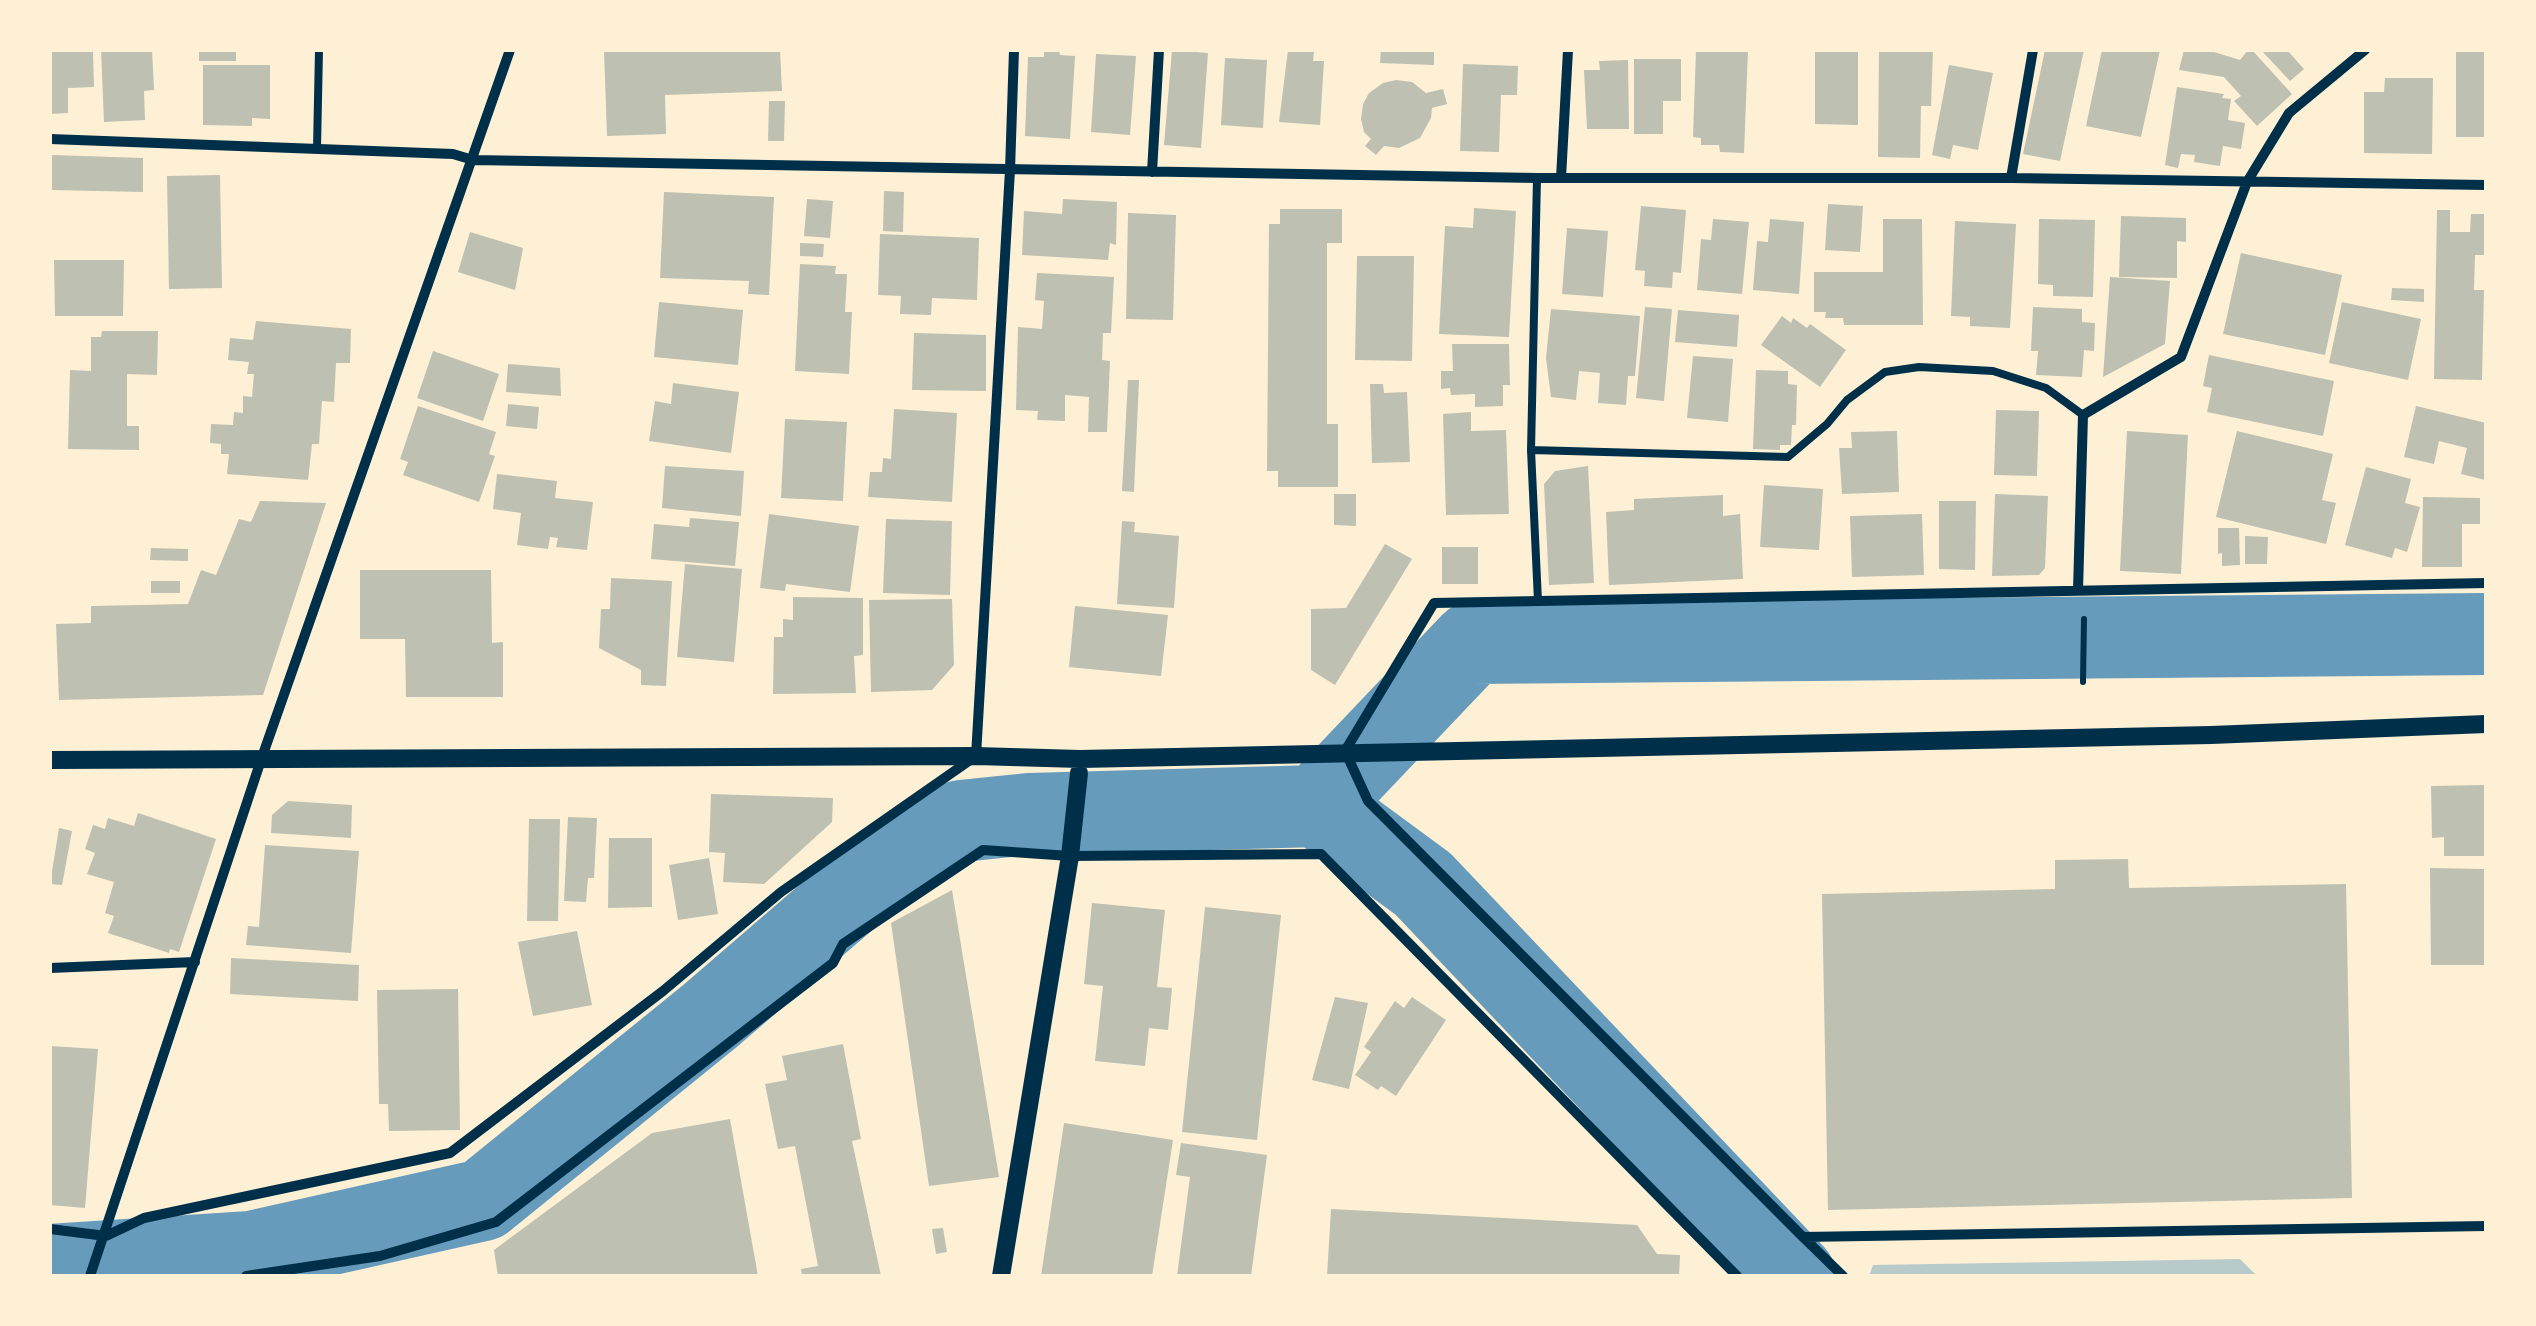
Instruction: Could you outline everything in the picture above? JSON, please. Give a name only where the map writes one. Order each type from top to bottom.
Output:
[{"type":"street","points":[[90,1276],[261,760],[510,50]]},
{"type":"street","points":[[976,756],[1014,50]]},
{"type":"street","points":[[1152,172],[1159,50]]},
{"type":"street","points":[[1561,178],[1568,50]]},
{"type":"street","points":[[2011,178],[2033,50]]},
{"type":"street","points":[[2078,590],[2083,415],[2181,358],[2247,182],[2289,113],[2365,50]]},
{"type":"street","points":[[50,138],[453,154],[473,160],[1536,178],[2486,184]]},
{"type":"street","points":[[1349,754],[1434,603],[2486,583]]},
{"type":"street","points":[[50,760],[976,756],[1080,766],[1443,749],[2211,735],[2486,724]]},
{"type":"street","points":[[1349,754],[1368,801],[1843,1276]]},
{"type":"street","points":[[50,1230],[106,1236],[144,1218],[450,1153],[663,991],[781,892],[976,756]]},
{"type":"street","points":[[1001,1276],[1070,856],[1080,766]]},
{"type":"street","points":[[246,1276],[380,1256],[496,1222],[833,963],[844,944],[983,850],[1070,856],[1321,854],[1737,1276]]},
{"type":"street","points":[[50,968],[196,962]]},
{"type":"street","points":[[1803,1237],[2486,1226]]},
{"type":"lane","points":[[316,148],[318,50]]},
{"type":"lane","points":[[1536,178],[1531,450],[1538,601]]},
{"type":"lane","points":[[1531,450],[1788,456],[1827,424],[1848,400],[1885,372],[1919,367],[1993,371],[2046,388],[2083,415]]},
{"type":"path","points":[[2083,682],[2084,611]]},
{"type":"shaded area","points":[[2240,1259],[2257,1276],[1869,1276],[1873,1265]]},
{"type":"building","points":[[50,50],[93,50],[94,87],[68,88],[68,113],[50,114]]},
{"type":"building","points":[[101,50],[152,50],[154,90],[144,91],[145,120],[104,122]]},
{"type":"building","points":[[199,50],[236,50],[236,61],[199,61]]},
{"type":"building","points":[[604,50],[780,50],[782,91],[665,95],[666,134],[607,136]]},
{"type":"building","points":[[1044,50],[1075,56],[1070,139],[1025,136],[1028,57],[1044,57]]},
{"type":"building","points":[[1172,50],[1208,53],[1201,148],[1164,145]]},
{"type":"building","points":[[1288,50],[1314,52],[1313,61],[1324,61],[1320,125],[1279,122]]},
{"type":"building","points":[[1381,50],[1434,50],[1434,65],[1380,63]]},
{"type":"building","points":[[1696,50],[1748,50],[1744,153],[1720,152],[1719,145],[1701,145],[1701,138],[1693,137]]},
{"type":"building","points":[[1815,50],[1858,50],[1858,125],[1815,124]]},
{"type":"building","points":[[1879,50],[1933,50],[1931,106],[1921,106],[1920,158],[1878,157]]},
{"type":"building","points":[[2045,50],[2084,50],[2060,161],[2023,154]]},
{"type":"building","points":[[2102,50],[2160,50],[2141,137],[2086,126]]},
{"type":"building","points":[[2184,50],[2214,52],[2240,60],[2252,50],[2292,94],[2257,126],[2234,101],[2241,96],[2224,77],[2179,70]]},
{"type":"building","points":[[2261,50],[2287,50],[2304,69],[2290,81]]},
{"type":"building","points":[[2456,50],[2486,50],[2486,137],[2456,137]]},
{"type":"building","points":[[1096,54],[1136,56],[1130,135],[1091,132]]},
{"type":"building","points":[[1225,58],[1267,60],[1263,128],[1221,125]]},
{"type":"building","points":[[1634,59],[1681,59],[1681,101],[1663,101],[1663,134],[1634,134]]},
{"type":"building","points":[[1628,60],[1629,129],[1587,129],[1584,70],[1600,70],[1599,61]]},
{"type":"building","points":[[1463,64],[1518,66],[1517,95],[1501,95],[1499,152],[1460,151]]},
{"type":"building","points":[[203,65],[270,65],[270,119],[252,118],[252,126],[203,125]]},
{"type":"building","points":[[1949,65],[1993,73],[1978,150],[1953,145],[1950,159],[1932,155]]},
{"type":"building","points":[[2385,78],[2433,78],[2432,154],[2364,153],[2364,92],[2384,92]]},
{"type":"building","points":[[1396,80],[1412,82],[1426,93],[1443,89],[1447,104],[1432,108],[1420,138],[1399,148],[1384,146],[1376,155],[1365,146],[1371,139],[1364,132],[1361,119],[1363,104],[1369,93]]},
{"type":"building","points":[[2177,87],[2224,94],[2222,98],[2231,99],[2228,120],[2245,123],[2241,149],[2223,146],[2220,166],[2194,162],[2195,155],[2181,154],[2178,168],[2165,165]]},
{"type":"building","points":[[769,101],[785,101],[784,141],[768,141]]},
{"type":"building","points":[[52,155],[143,158],[143,192],[51,190]]},
{"type":"building","points":[[220,175],[222,288],[169,289],[167,176]]},
{"type":"building","points":[[884,191],[904,192],[903,232],[883,231]]},
{"type":"building","points":[[664,192],[774,197],[769,295],[748,294],[749,281],[660,278]]},
{"type":"building","points":[[807,199],[833,201],[830,238],[804,236]]},
{"type":"building","points":[[1063,199],[1117,202],[1116,245],[1110,243],[1108,260],[1022,255],[1024,211],[1062,214]]},
{"type":"building","points":[[1828,204],[1863,206],[1860,252],[1825,250]]},
{"type":"building","points":[[1641,206],[1686,210],[1681,273],[1673,272],[1672,288],[1644,286],[1645,271],[1635,270]]},
{"type":"building","points":[[1474,208],[1516,211],[1509,337],[1439,334],[1445,226],[1473,228]]},
{"type":"building","points":[[1280,209],[1342,209],[1342,243],[1327,243],[1327,424],[1338,424],[1338,487],[1278,487],[1278,471],[1267,471],[1269,224],[1280,224]]},
{"type":"building","points":[[2437,210],[2450,210],[2450,232],[2470,232],[2471,214],[2485,214],[2484,255],[2475,255],[2474,290],[2484,290],[2482,380],[2434,379]]},
{"type":"building","points":[[1128,213],[1176,215],[1173,320],[1126,319]]},
{"type":"building","points":[[2121,216],[2186,218],[2186,242],[2177,241],[2177,278],[2119,277]]},
{"type":"building","points":[[1713,219],[1749,222],[1742,294],[1697,290],[1701,239],[1711,240]]},
{"type":"building","points":[[1770,219],[1804,222],[1799,294],[1753,290],[1757,241],[1768,242]]},
{"type":"building","points":[[1883,219],[1922,219],[1923,325],[1844,325],[1843,318],[1825,318],[1826,312],[1814,312],[1814,272],[1883,272]]},
{"type":"building","points":[[2039,219],[2095,220],[2093,297],[2053,296],[2053,285],[2038,284]]},
{"type":"building","points":[[1955,221],[2016,224],[2010,328],[1970,326],[1970,317],[1951,316]]},
{"type":"building","points":[[1567,228],[1608,231],[1603,297],[1562,294]]},
{"type":"building","points":[[470,232],[523,248],[515,290],[458,272]]},
{"type":"building","points":[[880,234],[979,238],[977,300],[932,298],[931,315],[900,314],[901,296],[878,295]]},
{"type":"building","points":[[800,243],[824,244],[823,257],[800,256]]},
{"type":"building","points":[[2241,253],[2342,275],[2325,355],[2223,334]]},
{"type":"building","points":[[1357,256],[1414,256],[1412,361],[1355,360]]},
{"type":"building","points":[[54,260],[124,260],[123,316],[55,316]]},
{"type":"building","points":[[800,264],[836,266],[835,274],[847,274],[845,312],[852,312],[849,374],[795,371]]},
{"type":"building","points":[[1037,273],[1114,277],[1111,333],[1103,333],[1102,360],[1110,361],[1107,432],[1088,432],[1089,397],[1065,395],[1065,421],[1037,420],[1038,411],[1016,410],[1018,327],[1042,329],[1044,301],[1035,300]]},
{"type":"building","points":[[2110,277],[2170,281],[2165,344],[2103,377]]},
{"type":"building","points":[[2392,288],[2424,289],[2424,302],[2391,300]]},
{"type":"building","points":[[659,302],[743,310],[738,365],[654,357]]},
{"type":"building","points":[[2342,302],[2421,319],[2408,380],[2329,363]]},
{"type":"building","points":[[1645,307],[1672,309],[1664,401],[1636,398]]},
{"type":"building","points":[[2033,307],[2082,309],[2082,322],[2095,323],[2094,351],[2084,350],[2082,377],[2036,375],[2038,351],[2031,351]]},
{"type":"building","points":[[1551,309],[1640,316],[1635,376],[1628,376],[1626,405],[1598,403],[1600,373],[1579,371],[1576,400],[1551,397],[1546,358]]},
{"type":"building","points":[[1678,310],[1739,315],[1737,347],[1675,342]]},
{"type":"building","points":[[1782,316],[1807,328],[1810,324],[1846,350],[1820,387],[1761,345]]},
{"type":"building","points":[[256,321],[351,329],[350,363],[336,363],[334,402],[322,401],[319,444],[312,444],[308,480],[227,474],[229,454],[221,454],[221,444],[210,443],[211,424],[233,425],[234,412],[243,413],[243,396],[252,397],[254,374],[247,374],[249,362],[228,360],[230,338],[253,340]]},
{"type":"building","points":[[102,331],[158,331],[157,375],[127,374],[127,426],[139,426],[139,450],[68,449],[70,370],[91,371],[91,337],[101,337]]},
{"type":"building","points":[[914,333],[986,335],[986,391],[912,390]]},
{"type":"building","points":[[1452,344],[1509,344],[1510,385],[1503,385],[1503,406],[1475,407],[1475,394],[1451,395],[1450,388],[1441,389],[1441,371],[1453,371]]},
{"type":"building","points":[[433,351],[499,374],[483,421],[417,398]]},
{"type":"building","points":[[2209,355],[2334,381],[2323,436],[2207,412],[2212,388],[2203,386]]},
{"type":"building","points":[[1693,356],[1733,359],[1728,422],[1687,418]]},
{"type":"building","points":[[508,364],[560,368],[561,396],[506,392]]},
{"type":"building","points":[[1756,370],[1788,371],[1788,384],[1797,385],[1791,445],[1780,445],[1780,450],[1753,449]]},
{"type":"building","points":[[1128,380],[1139,380],[1134,492],[1122,491]]},
{"type":"building","points":[[673,383],[739,392],[731,453],[649,441],[655,401],[671,404]]},
{"type":"building","points":[[1370,384],[1383,384],[1384,393],[1407,392],[1410,462],[1372,463]]},
{"type":"building","points":[[508,404],[539,407],[537,429],[506,426]]},
{"type":"building","points":[[418,406],[496,432],[489,454],[495,456],[479,502],[403,475],[408,462],[400,459]]},
{"type":"building","points":[[2416,406],[2486,423],[2485,480],[2461,474],[2467,448],[2439,441],[2434,464],[2404,457]]},
{"type":"building","points":[[894,409],[957,413],[952,502],[868,497],[870,472],[882,472],[883,458],[891,459]]},
{"type":"building","points":[[1996,410],[2039,411],[2037,476],[1994,475]]},
{"type":"building","points":[[1471,412],[1471,431],[1506,430],[1509,514],[1446,515],[1443,414]]},
{"type":"building","points":[[785,419],[847,422],[843,501],[781,498]]},
{"type":"building","points":[[1897,431],[1899,492],[1842,494],[1839,448],[1852,448],[1851,432]]},
{"type":"building","points":[[2127,431],[2188,435],[2181,574],[2120,571]]},
{"type":"building","points":[[2237,431],[2333,454],[2322,500],[2336,503],[2326,544],[2216,517]]},
{"type":"building","points":[[665,466],[744,471],[741,516],[662,508]]},
{"type":"building","points":[[1588,466],[1594,583],[1549,585],[1544,484],[1555,471]]},
{"type":"building","points":[[2366,467],[2411,479],[2405,503],[2420,507],[2407,552],[2395,548],[2392,558],[2345,545]]},
{"type":"building","points":[[497,474],[557,481],[555,498],[593,502],[587,550],[556,547],[558,538],[550,537],[548,549],[517,545],[521,513],[493,509]]},
{"type":"building","points":[[1764,485],[1823,489],[1819,550],[1760,547]]},
{"type":"building","points":[[1334,494],[1356,494],[1356,526],[1334,525]]},
{"type":"building","points":[[1995,494],[2048,496],[2045,568],[2039,575],[1992,576]]},
{"type":"building","points":[[1723,495],[1723,516],[1740,514],[1743,579],[1609,585],[1606,512],[1634,510],[1634,499]]},
{"type":"building","points":[[2423,497],[2480,498],[2480,524],[2462,524],[2462,567],[2422,567]]},
{"type":"building","points":[[260,501],[326,503],[263,695],[59,700],[56,624],[91,623],[91,606],[188,604],[201,570],[216,575],[239,519],[251,522]]},
{"type":"building","points":[[1939,501],[1976,501],[1975,570],[1939,569]]},
{"type":"building","points":[[769,514],[859,526],[850,592],[786,584],[785,591],[760,588]]},
{"type":"building","points":[[1922,514],[1924,575],[1852,577],[1850,516]]},
{"type":"building","points":[[690,518],[739,522],[735,566],[651,559],[654,524],[689,527]]},
{"type":"building","points":[[886,519],[952,521],[950,595],[883,593]]},
{"type":"building","points":[[1122,521],[1135,522],[1134,532],[1179,536],[1174,608],[1117,604]]},
{"type":"building","points":[[2218,528],[2239,528],[2240,565],[2222,566]]},
{"type":"building","points":[[2245,536],[2268,537],[2267,564],[2245,564]]},
{"type":"building","points":[[1385,544],[1412,559],[1335,685],[1311,670],[1311,609],[1346,608]]},
{"type":"building","points":[[1442,547],[1478,547],[1478,584],[1442,584]]},
{"type":"building","points":[[151,548],[188,549],[188,561],[150,560]]},
{"type":"building","points":[[685,564],[742,569],[734,662],[677,657]]},
{"type":"building","points":[[360,570],[491,570],[492,643],[503,642],[503,697],[406,697],[405,639],[360,639]]},
{"type":"building","points":[[611,578],[672,581],[666,686],[641,685],[641,670],[599,648],[601,609],[610,609]]},
{"type":"building","points":[[151,581],[180,581],[180,593],[151,593]]},
{"type":"building","points":[[793,597],[863,598],[863,655],[854,656],[856,693],[773,694],[774,637],[783,637],[783,619],[793,620]]},
{"type":"building","points":[[952,599],[954,665],[932,690],[871,692],[869,600]]},
{"type":"building","points":[[1075,606],[1168,615],[1161,676],[1069,667]]},
{"type":"building","points":[[2486,785],[2486,856],[2444,856],[2444,837],[2432,838],[2431,786]]},
{"type":"building","points":[[711,794],[833,798],[832,822],[764,884],[723,882],[725,853],[709,852]]},
{"type":"building","points":[[288,801],[352,805],[351,838],[271,833],[272,815]]},
{"type":"building","points":[[138,813],[216,839],[179,952],[170,949],[169,953],[108,933],[114,916],[105,913],[114,882],[87,874],[95,853],[85,849],[93,825],[105,829],[108,818],[134,826]]},
{"type":"building","points":[[568,817],[597,818],[594,878],[588,878],[586,902],[564,901]]},
{"type":"building","points":[[529,819],[560,819],[558,921],[527,921]]},
{"type":"building","points":[[59,828],[72,831],[62,885],[50,884]]},
{"type":"building","points":[[609,838],[652,838],[652,907],[608,908]]},
{"type":"building","points":[[265,845],[359,851],[351,953],[246,945],[248,926],[259,927]]},
{"type":"building","points":[[709,858],[718,914],[678,920],[669,865]]},
{"type":"building","points":[[2128,859],[2129,888],[2346,884],[2352,1198],[1828,1210],[1822,894],[2055,889],[2055,860]]},
{"type":"building","points":[[2430,868],[2484,869],[2486,965],[2431,965]]},
{"type":"building","points":[[952,890],[999,1177],[929,1186],[891,923]]},
{"type":"building","points":[[1092,903],[1165,910],[1157,987],[1172,988],[1168,1030],[1149,1028],[1145,1066],[1095,1061],[1103,986],[1084,984]]},
{"type":"building","points":[[1205,907],[1281,915],[1257,1140],[1182,1132]]},
{"type":"building","points":[[577,931],[592,1005],[533,1016],[518,942]]},
{"type":"building","points":[[231,958],[359,965],[358,1001],[230,994]]},
{"type":"building","points":[[458,989],[460,1130],[389,1131],[388,1104],[379,1104],[377,990]]},
{"type":"building","points":[[1335,997],[1368,1003],[1349,1089],[1312,1080]]},
{"type":"building","points":[[1412,997],[1446,1020],[1396,1096],[1355,1075],[1371,1052],[1364,1047],[1395,1001],[1404,1008]]},
{"type":"building","points":[[843,1044],[861,1139],[852,1141],[881,1276],[802,1276],[801,1269],[818,1266],[795,1146],[778,1149],[765,1084],[787,1080],[782,1056]]},
{"type":"building","points":[[50,1046],[98,1049],[85,1208],[50,1205]]},
{"type":"building","points":[[730,1119],[758,1276],[498,1276],[494,1250],[652,1133]]},
{"type":"building","points":[[1064,1123],[1173,1140],[1152,1276],[1041,1276]]},
{"type":"building","points":[[1181,1143],[1267,1155],[1251,1276],[1177,1276],[1190,1177],[1176,1175]]},
{"type":"building","points":[[1331,1209],[1637,1225],[1657,1254],[1680,1255],[1679,1276],[1327,1276]]},
{"type":"building","points":[[943,1228],[947,1252],[936,1254],[932,1229]]},
{"type":"waterway","points":[[50,1265],[251,1252],[483,1200],[710,1016],[884,866],[961,821],[1029,814],[1317,806],[1472,643],[2486,634]]},
{"type":"waterway","points":[[1317,806],[1423,884],[1795,1276]]}]
